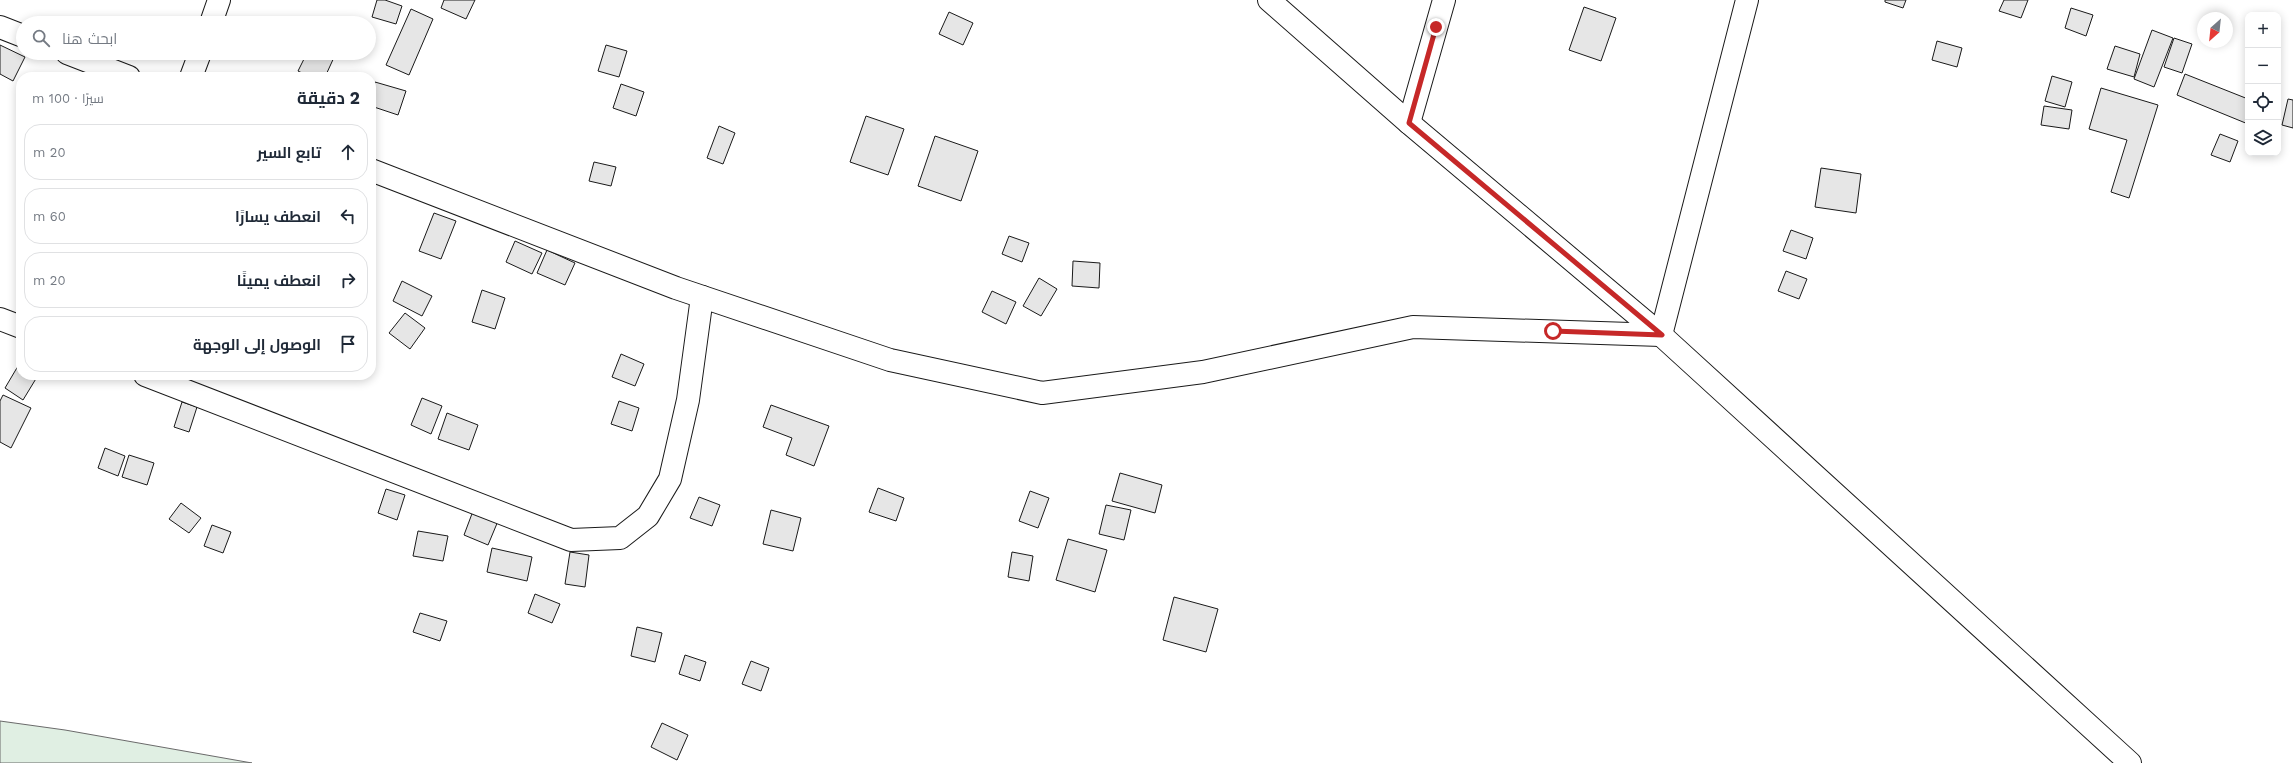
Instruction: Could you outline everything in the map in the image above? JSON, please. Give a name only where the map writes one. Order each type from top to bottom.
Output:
[{"type":"street","points":[[213,16],[219,0]]},
{"type":"street","points":[[1269,0],[1409,123],[1662,335],[2130,763]]},
{"type":"street","points":[[1409,123],[1444,0]]},
{"type":"street","points":[[1662,335],[1747,0]]},
{"type":"street","points":[[0,27],[16,33]]},
{"type":"street","points":[[85,60],[116,72]]},
{"type":"street","points":[[193,72],[197,60]]},
{"type":"street","points":[[376,172],[702,297],[890,360],[1042,393],[1203,372],[1413,327],[1662,335]]},
{"type":"street","points":[[158,380],[571,540],[620,538],[648,516],[670,479],[688,400],[702,297]]},
{"type":"street","points":[[0,319],[16,325]]},
{"type":"green space","points":[[0,721],[65,730],[252,763],[0,763]]},
{"type":"building","points":[[377,0],[385,0],[402,6],[396,24],[372,16]]},
{"type":"building","points":[[444,0],[475,0],[466,19],[441,8]]},
{"type":"building","points":[[1885,0],[1906,0],[1903,8],[1885,2]]},
{"type":"building","points":[[2004,0],[2028,0],[2021,18],[1999,11]]},
{"type":"building","points":[[1584,7],[1616,18],[1601,61],[1569,50]]},
{"type":"building","points":[[2071,8],[2093,15],[2086,36],[2065,28]]},
{"type":"building","points":[[411,9],[433,19],[409,75],[386,65]]},
{"type":"building","points":[[949,12],[973,23],[963,45],[939,34]]},
{"type":"building","points":[[2152,30],[2173,38],[2154,87],[2134,79]]},
{"type":"building","points":[[2174,38],[2192,44],[2182,73],[2164,67]]},
{"type":"building","points":[[1937,41],[1962,48],[1957,67],[1932,60]]},
{"type":"building","points":[[0,45],[16,53],[16,60],[24,60],[18,72],[16,72],[13,81],[0,74]]},
{"type":"building","points":[[606,45],[627,51],[619,77],[598,71]]},
{"type":"building","points":[[2115,46],[2140,54],[2134,77],[2107,69]]},
{"type":"building","points":[[304,60],[333,60],[327,72],[298,71]]},
{"type":"building","points":[[2185,74],[2245,98],[2245,123],[2177,95]]},
{"type":"building","points":[[2052,76],[2072,82],[2065,107],[2045,101]]},
{"type":"building","points":[[376,82],[406,91],[398,115],[376,108]]},
{"type":"building","points":[[621,84],[644,92],[636,116],[613,108]]},
{"type":"building","points":[[2101,88],[2158,105],[2129,198],[2111,192],[2127,140],[2089,129]]},
{"type":"building","points":[[2288,99],[2293,100],[2293,128],[2282,125]]},
{"type":"building","points":[[2044,106],[2072,110],[2069,129],[2041,125]]},
{"type":"building","points":[[866,116],[904,129],[888,175],[850,162]]},
{"type":"building","points":[[719,126],[735,133],[723,164],[707,158]]},
{"type":"building","points":[[2220,134],[2238,141],[2230,162],[2211,155]]},
{"type":"building","points":[[935,136],[978,151],[961,201],[918,186]]},
{"type":"building","points":[[594,162],[616,167],[611,186],[589,181]]},
{"type":"building","points":[[1821,168],[1861,174],[1856,213],[1815,207]]},
{"type":"building","points":[[434,213],[456,221],[441,259],[419,251]]},
{"type":"building","points":[[1791,230],[1813,238],[1806,259],[1783,251]]},
{"type":"building","points":[[1009,236],[1029,243],[1022,262],[1002,254]]},
{"type":"building","points":[[515,241],[542,253],[532,274],[506,262]]},
{"type":"building","points":[[547,250],[575,263],[565,285],[537,273]]},
{"type":"building","points":[[1073,261],[1100,263],[1099,288],[1072,286]]},
{"type":"building","points":[[1786,271],[1807,279],[1799,299],[1778,291]]},
{"type":"building","points":[[1039,278],[1057,289],[1041,316],[1023,306]]},
{"type":"building","points":[[402,281],[432,296],[422,316],[393,301]]},
{"type":"building","points":[[482,290],[505,298],[495,329],[472,322]]},
{"type":"building","points":[[992,291],[1016,302],[1006,324],[982,312]]},
{"type":"building","points":[[405,313],[425,328],[410,349],[389,333]]},
{"type":"building","points":[[621,354],[644,364],[635,386],[612,377]]},
{"type":"building","points":[[16,369],[16,380],[35,380],[23,400],[5,388]]},
{"type":"building","points":[[3,395],[31,408],[11,448],[0,442],[0,401]]},
{"type":"building","points":[[422,398],[442,406],[431,434],[411,425]]},
{"type":"building","points":[[619,401],[639,408],[632,431],[611,424]]},
{"type":"building","points":[[182,402],[197,407],[189,432],[174,427]]},
{"type":"building","points":[[771,405],[829,426],[814,466],[786,455],[792,438],[763,427]]},
{"type":"building","points":[[447,413],[478,425],[469,450],[438,439]]},
{"type":"building","points":[[105,448],[125,456],[118,476],[98,468]]},
{"type":"building","points":[[129,455],[154,463],[147,485],[122,477]]},
{"type":"building","points":[[1120,473],[1162,485],[1155,513],[1112,501]]},
{"type":"building","points":[[878,488],[904,498],[896,521],[869,512]]},
{"type":"building","points":[[386,489],[405,495],[397,520],[378,513]]},
{"type":"building","points":[[1030,491],[1049,498],[1038,528],[1019,521]]},
{"type":"building","points":[[699,497],[720,505],[712,526],[690,518]]},
{"type":"building","points":[[181,503],[201,518],[189,533],[169,519]]},
{"type":"building","points":[[1106,505],[1131,510],[1124,540],[1099,534]]},
{"type":"building","points":[[771,510],[801,518],[793,551],[763,544]]},
{"type":"building","points":[[473,511],[498,521],[488,545],[464,535]]},
{"type":"building","points":[[212,525],[231,532],[223,553],[204,546]]},
{"type":"building","points":[[418,531],[448,536],[443,561],[413,556]]},
{"type":"building","points":[[1068,539],[1107,550],[1095,592],[1056,580]]},
{"type":"building","points":[[492,548],[532,557],[527,581],[487,572]]},
{"type":"building","points":[[570,552],[589,555],[585,587],[565,584]]},
{"type":"building","points":[[1012,552],[1033,556],[1029,581],[1008,577]]},
{"type":"building","points":[[535,594],[560,604],[552,623],[528,613]]},
{"type":"building","points":[[1174,597],[1218,609],[1206,652],[1163,640]]},
{"type":"building","points":[[420,613],[447,621],[440,641],[413,632]]},
{"type":"building","points":[[637,627],[662,633],[655,662],[631,656]]},
{"type":"building","points":[[685,655],[706,662],[700,681],[679,674]]},
{"type":"building","points":[[751,661],[769,668],[761,691],[742,684]]},
{"type":"building","points":[[662,723],[688,735],[677,760],[651,747]]},
{"type":"route","points":[[1436,27],[1409,123],[1662,335],[1553,331]]}]
